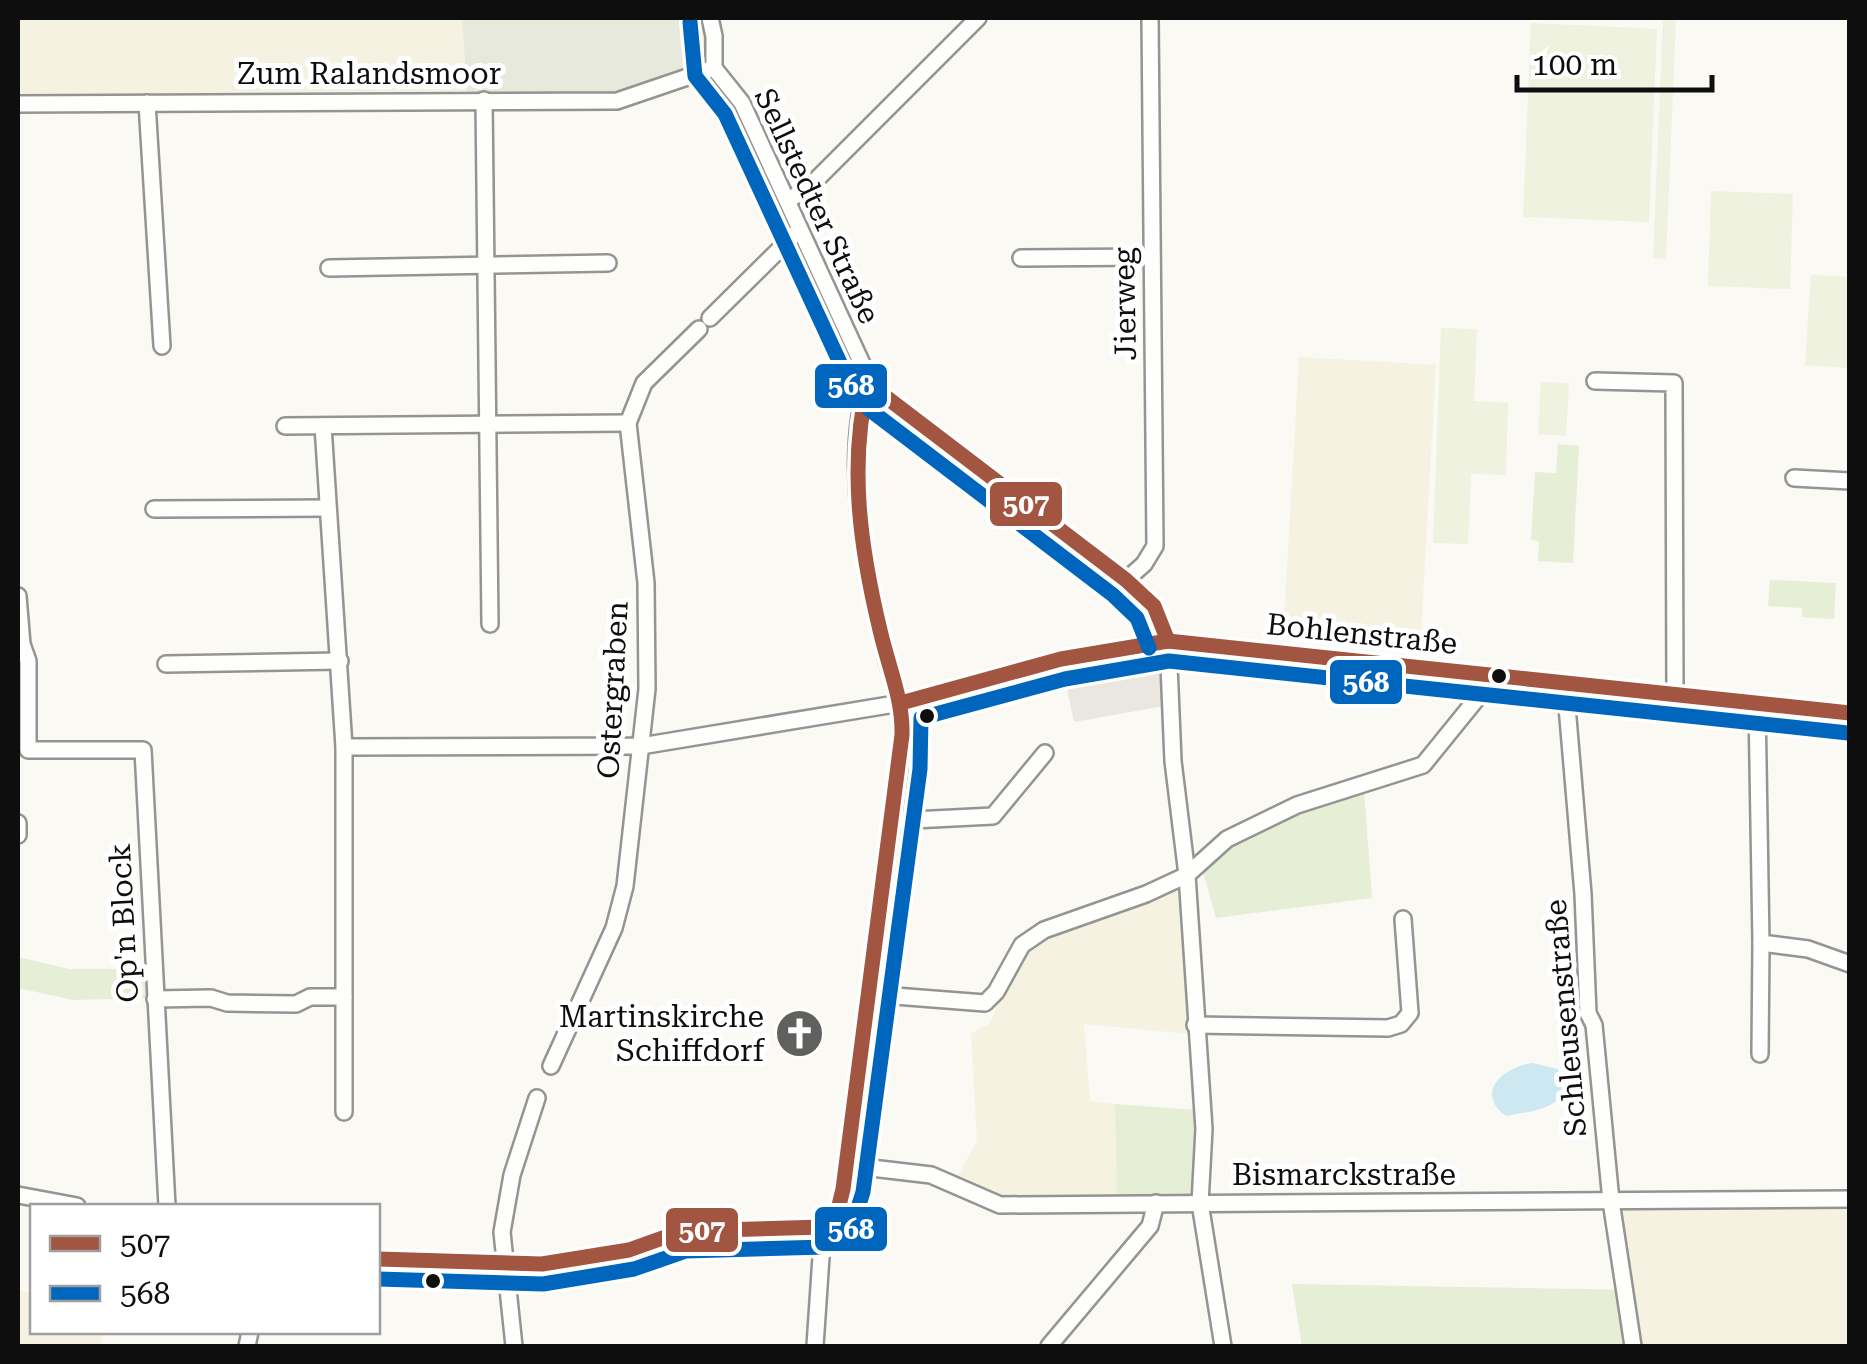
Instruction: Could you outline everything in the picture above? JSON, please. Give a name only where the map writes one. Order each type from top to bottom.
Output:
[{"type":"street","name":"Sellstedter Straße","points":[[710,18],[714,68],[742,103],[869,380],[882,394],[1126,580],[1154,606],[1168,642]]},
{"type":"street","points":[[788,200],[806,190],[860,138],[964,23],[978,18]]},
{"type":"street","name":"Jierweg","points":[[1126,580],[1144,564],[1155,546],[1150,18]]},
{"type":"street","name":"Zum Ralandsmoor","points":[[18,104],[617,102],[714,68]]},
{"type":"street","points":[[484,100],[490,624]]},
{"type":"street","points":[[147,102],[162,346]]},
{"type":"street","points":[[285,426],[628,423],[644,383],[798,230]]},
{"type":"street","points":[[1021,258],[1152,258]]},
{"type":"street","points":[[329,268],[608,263]]},
{"type":"street","points":[[380,1259],[504,1264],[580,1260],[629,1250],[682,1231],[830,1226],[838,1217],[900,766],[901,704],[879,620],[858,487],[860,404],[869,380]]},
{"type":"street","points":[[1595,380],[1674,384],[1675,695]]},
{"type":"street","name":"Ostergraben","points":[[551,1066],[614,928],[624,886],[641,746],[647,689],[646,583],[628,423]]},
{"type":"street","points":[[323,426],[344,747],[344,1112]]},
{"type":"street","points":[[1794,478],[1850,481]]},
{"type":"street","points":[[154,509],[327,508]]},
{"type":"street","points":[[18,596],[20,645]]},
{"type":"street","points":[[1168,642],[1204,1129],[1200,1203],[1223,1346]]},
{"type":"street","name":"Bohlenstraße","points":[[344,747],[641,746],[901,704],[1061,659],[1168,642],[1850,713]]},
{"type":"street","name":"Op'n Block","points":[[20,645],[28,661],[28,750],[143,750],[167,1204]]},
{"type":"street","points":[[166,664],[340,660]]},
{"type":"street","points":[[869,994],[985,1002],[996,992],[1022,945],[1044,930],[1146,894],[1186,875],[1226,839],[1297,805],[1423,764],[1496,676]]},
{"type":"street","name":"Schleusenstraße","points":[[1565,683],[1583,894],[1588,1013],[1594,1024],[1611,1202],[1633,1346]]},
{"type":"street","points":[[1757,704],[1760,1054]]},
{"type":"street","points":[[893,821],[994,816],[1045,752]]},
{"type":"street","points":[[18,823],[18,835]]},
{"type":"street","points":[[1195,1025],[1388,1028],[1401,1024],[1410,1012],[1403,919]]},
{"type":"street","points":[[1761,944],[1808,949],[1850,964]]},
{"type":"street","points":[[155,999],[296,1004],[310,997],[344,997]]},
{"type":"street","points":[[514,1346],[502,1232],[512,1175],[537,1098]]},
{"type":"street","name":"Bismarckstraße","points":[[846,1165],[930,1175],[1000,1204],[1850,1199]]},
{"type":"street","points":[[18,1195],[66,1204]]},
{"type":"street","points":[[1049,1346],[1150,1226],[1156,1203]]},
{"type":"street","points":[[815,1346],[822,1226]]},
{"type":"shaded area","points":[[18,18],[462,18],[467,95],[18,98]]},
{"type":"shaded area","points":[[1299,357],[1436,365],[1420,653],[1283,639]]},
{"type":"shaded area","points":[[1168,641],[1170,705],[1074,722],[1061,659]]},
{"type":"shaded area","points":[[1181,887],[1190,1034],[1084,1024],[1090,1101],[1115,1104],[1117,1196],[1000,1201],[956,1179],[977,1141],[971,1034],[990,1023],[1021,953],[1047,935]]},
{"type":"shaded area","points":[[1849,1206],[1849,1346],[1641,1346],[1620,1207]]},
{"type":"shaded area","points":[[18,1290],[30,1293],[30,1334],[102,1334],[100,1346],[18,1346]]},
{"type":"green space","points":[[462,18],[702,18],[707,42],[705,62],[632,92],[467,95]]},
{"type":"green space","points":[[1663,18],[1676,18],[1666,259],[1653,258]]},
{"type":"green space","points":[[1531,23],[1657,29],[1649,222],[1523,217]]},
{"type":"green space","points":[[1711,191],[1793,194],[1790,289],[1708,286]]},
{"type":"green space","points":[[1811,275],[1849,277],[1849,368],[1805,365]]},
{"type":"green space","points":[[1441,328],[1477,329],[1474,401],[1508,403],[1506,475],[1471,474],[1468,544],[1433,543]]},
{"type":"green space","points":[[1541,382],[1569,383],[1566,436],[1538,434]]},
{"type":"green space","points":[[1558,444],[1579,446],[1573,563],[1538,561],[1539,541],[1531,540],[1535,472],[1556,473]]},
{"type":"green space","points":[[1770,580],[1836,583],[1834,619],[1802,617],[1802,608],[1768,606]]},
{"type":"green space","points":[[1364,790],[1372,898],[1216,918],[1202,868],[1259,831]]},
{"type":"green space","points":[[18,957],[69,969],[148,969],[150,998],[73,1000],[18,988]]},
{"type":"green space","points":[[1115,1104],[1195,1110],[1196,1194],[1117,1196]]},
{"type":"green space","points":[[1292,1284],[1633,1290],[1641,1346],[1302,1346]]},
{"type":"water","points":[[1532,1063],[1558,1069],[1564,1091],[1546,1107],[1506,1116],[1492,1098],[1496,1082],[1511,1070]]},
{"type":"transit line","name":"568","points":[[690,22],[695,76],[725,114],[853,391],[870,410],[1113,595],[1137,618],[1149,648]]},
{"type":"transit line","name":"507","points":[[869,379],[882,394],[1126,580],[1154,606],[1168,641]]},
{"type":"transit line","name":"507","points":[[380,1259],[542,1264],[629,1250],[682,1231],[823,1227],[835,1222],[843,1189],[902,735],[898,695],[867,568],[859,505],[859,442],[869,379]]},
{"type":"transit line","name":"507","points":[[901,703],[1061,659],[1168,641],[1850,713]]},
{"type":"transit line","name":"568","points":[[380,1279],[543,1284],[634,1269],[686,1251],[825,1247],[849,1236],[863,1192],[920,769],[921,718],[1065,679],[1169,661],[1848,733]]},
{"type":"place","name":"Martinskirche Schiffdorf","points":[[799,1034]]}]
